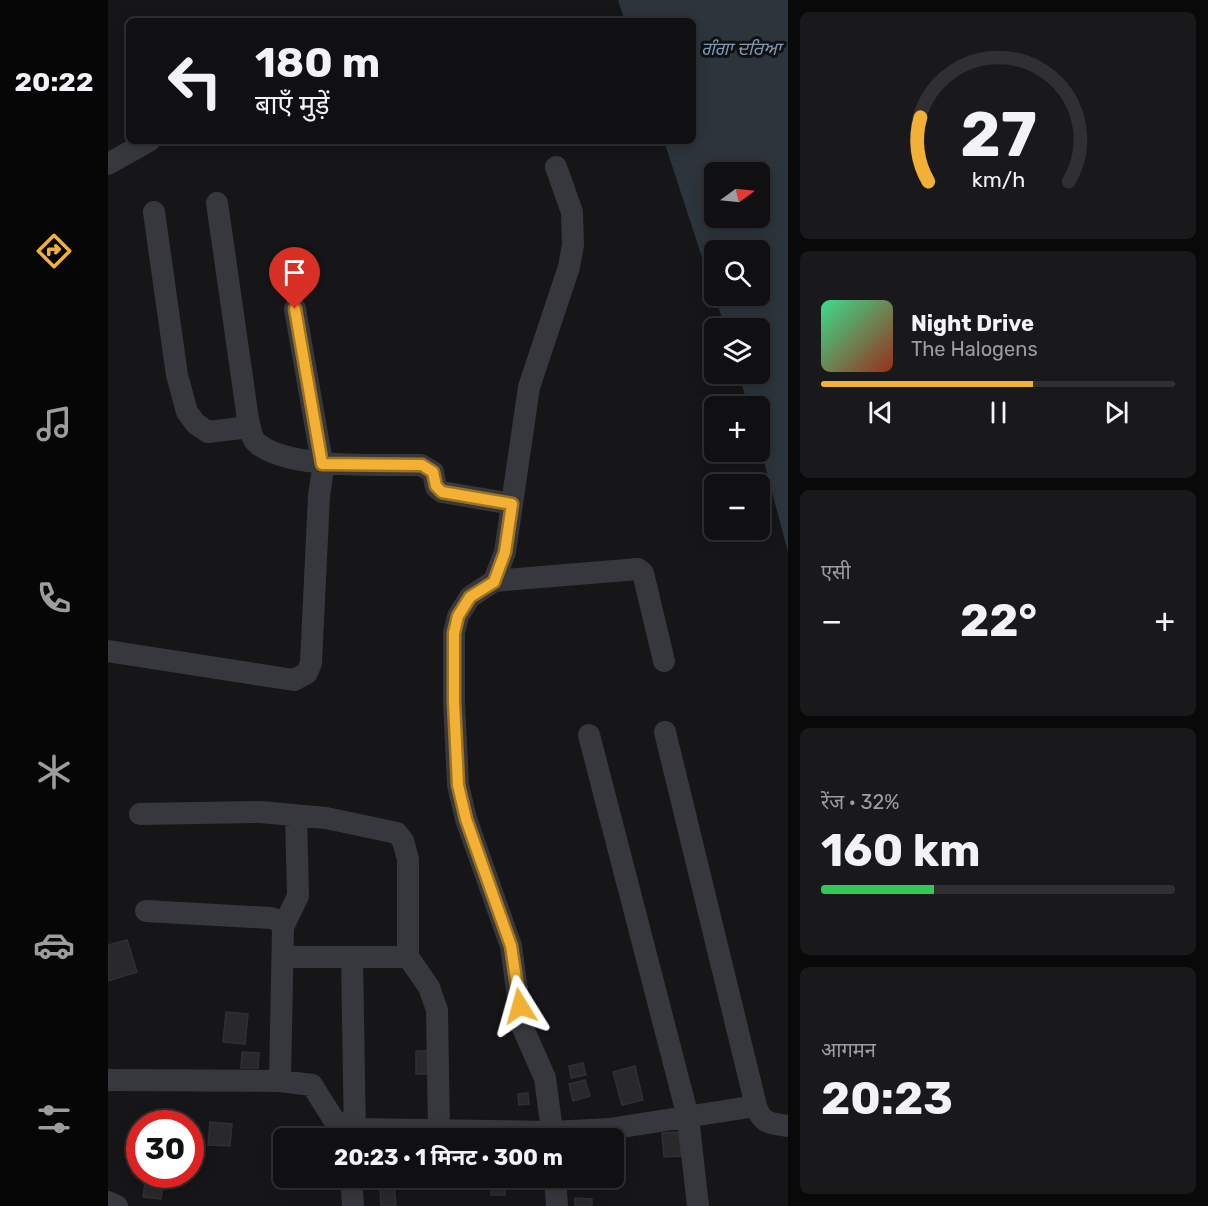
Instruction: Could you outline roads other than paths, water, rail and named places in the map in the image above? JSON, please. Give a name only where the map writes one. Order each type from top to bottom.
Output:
[{"type":"street","points":[[108,164],[144,144]]},
{"type":"street","points":[[494,582],[505,552],[529,387],[569,267],[573,245],[572,212],[556,167]]},
{"type":"street","points":[[216,203],[250,427],[258,444],[274,453],[322,464],[422,465],[433,472],[436,486],[442,492],[512,504]]},
{"type":"street","points":[[154,212],[177,375],[187,412],[208,432],[250,427]]},
{"type":"street","points":[[108,651],[294,680],[307,673],[311,663],[322,464],[295,309]]},
{"type":"street","points":[[552,1128],[545,1078],[522,1026],[511,946],[466,819],[455,756],[454,633],[458,616],[470,597],[494,582],[638,569],[642,573],[664,661]]},
{"type":"street","points":[[666,732],[760,1119],[767,1123],[788,1126]]},
{"type":"street","points":[[589,735],[688,1117],[699,1206]]},
{"type":"street","points":[[140,814],[260,812],[388,829],[397,833],[403,841],[408,859],[408,957],[429,987],[437,1010],[439,1128]]},
{"type":"street","points":[[280,1081],[283,927],[298,896],[296,815]]},
{"type":"street","points":[[146,911],[271,918],[281,922],[283,927]]},
{"type":"street","points":[[283,957],[408,957]]},
{"type":"street","points":[[352,957],[356,1128]]},
{"type":"street","points":[[108,1080],[280,1081],[312,1085],[334,1120],[347,1128]]},
{"type":"street","points":[[616,1128],[756,1106]]},
{"type":"street","points":[[350,1188],[353,1206]]},
{"type":"street","points":[[556,1188],[557,1206]]},
{"type":"street","points":[[108,1202],[117,1206]]},
{"type":"water","name":"ਗੰਗਾ ਦਰਿਆ","points":[[618,0],[788,0],[788,552],[770,484],[770,474],[767,474],[764,462],[770,462],[770,396],[745,396],[742,384],[770,384],[770,318],[722,318],[718,306],[770,306],[770,240],[704,240],[704,263],[665,144],[696,144],[696,18],[624,18]]}]
